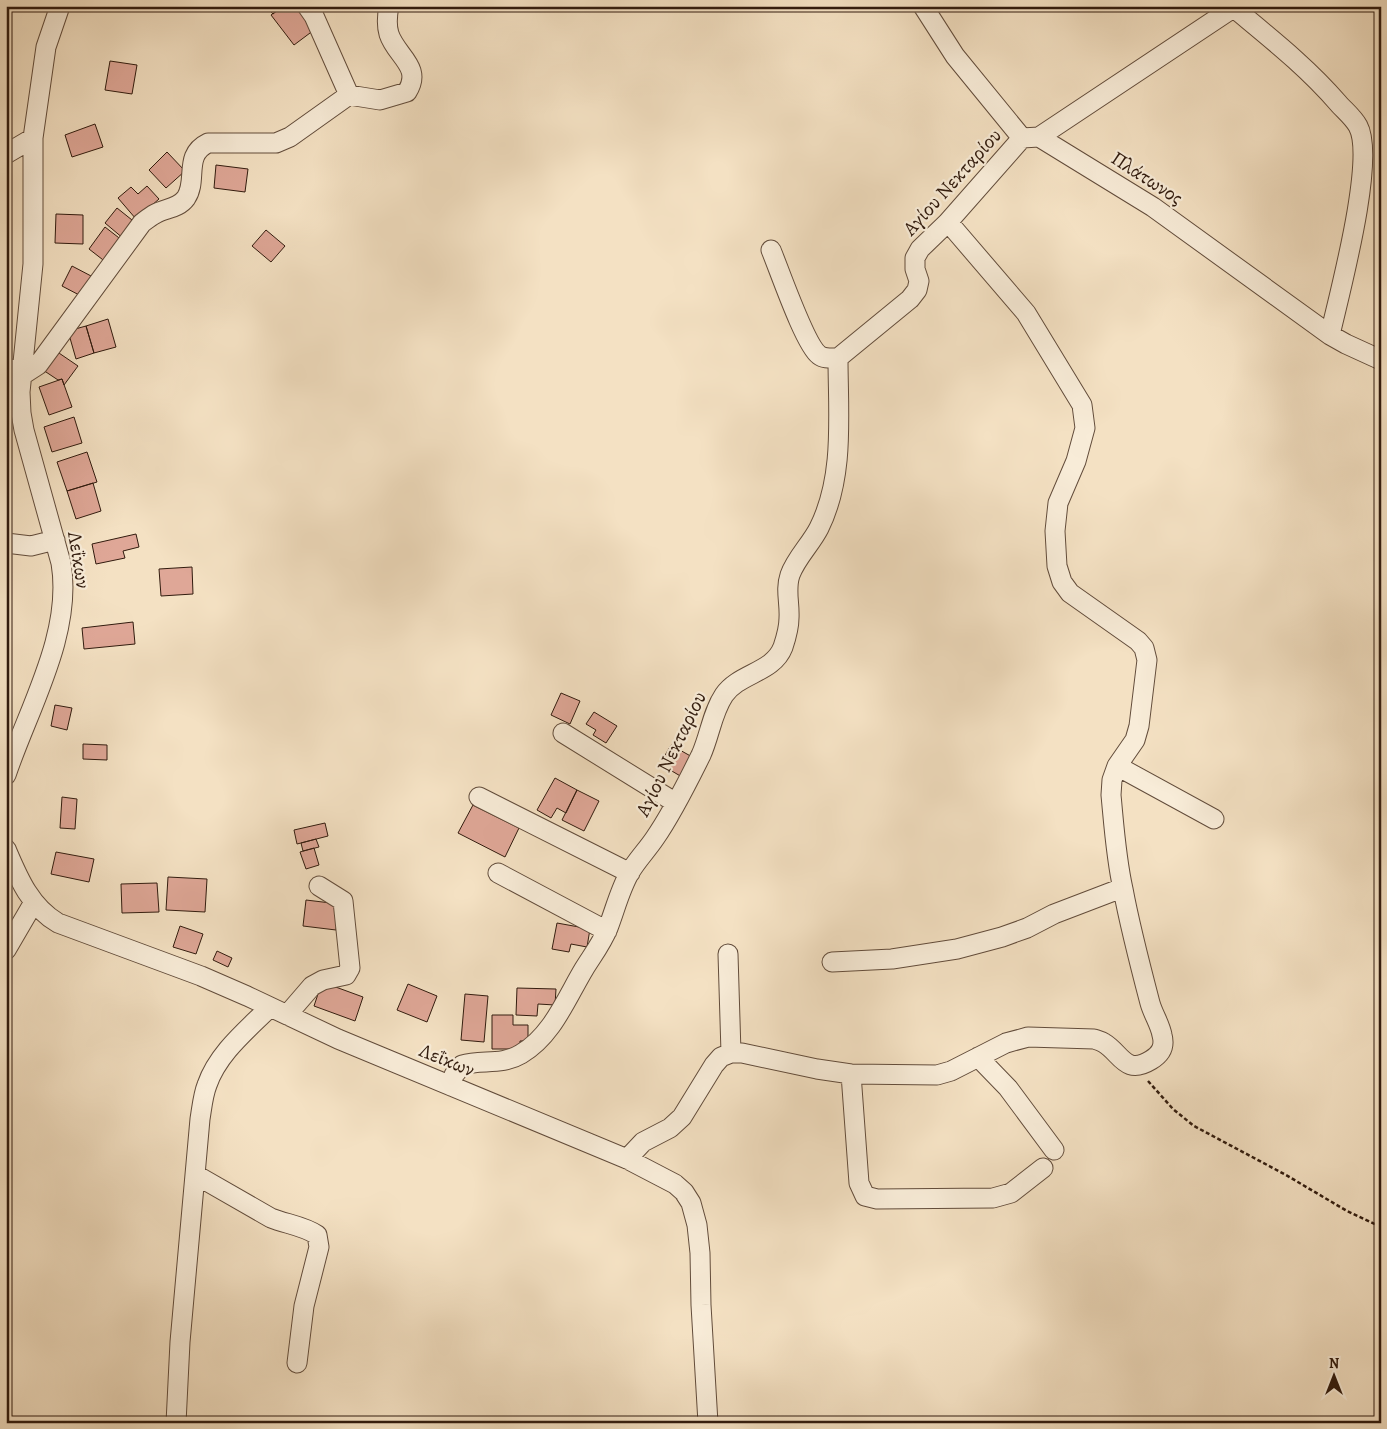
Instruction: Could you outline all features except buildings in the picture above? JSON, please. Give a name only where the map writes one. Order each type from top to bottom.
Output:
[{"type":"street","name":"Λεΐκων","points":[[6,775],[43,680],[61,614],[64,585],[61,563],[24,430],[14,371],[34,264],[33,138],[46,47],[60,6]]},
{"type":"street","points":[[307,6],[314,16],[349,95]]},
{"type":"street","points":[[14,371],[38,365],[142,223],[156,213],[177,206],[186,198],[194,158],[198,148],[208,143],[276,142],[290,137],[349,95],[380,100],[407,92],[413,84],[413,72],[390,35],[387,20],[389,6]]},
{"type":"street","name":"Πλάτωνος","points":[[923,6],[955,56],[1030,138],[1153,207],[1330,335],[1381,360]]},
{"type":"street","points":[[1235,7],[1318,80],[1358,126],[1363,143],[1363,164],[1352,240],[1330,335]]},
{"type":"street","name":"Αγίου Νεκταρίου","points":[[451,1086],[454,1075],[462,1065],[496,1062],[512,1058],[542,1038],[606,931],[630,873],[656,837],[676,803],[702,752],[714,715],[725,694],[738,681],[770,664],[782,650],[790,617],[787,590],[789,577],[795,564],[819,528],[827,508],[834,481],[838,432],[838,358],[910,299],[917,290],[919,281],[915,269],[915,258],[920,249],[1030,138],[1235,7]]},
{"type":"street","points":[[6,154],[33,138]]},
{"type":"street","points":[[627,1159],[643,1142],[670,1128],[682,1117],[714,1065],[721,1057],[730,1053],[742,1053],[817,1069],[851,1074],[937,1075],[951,1071],[1006,1043],[1028,1038],[1094,1039],[1103,1042],[1122,1061],[1130,1065],[1150,1061],[1159,1054],[1163,1047],[1162,1035],[1150,1005],[1122,888],[1111,795],[1112,780],[1117,766],[1135,740],[1139,726],[1147,660],[1144,648],[1138,641],[1070,593],[1062,582],[1058,566],[1055,531],[1058,503],[1076,461],[1085,428],[1082,404],[1026,313],[948,222]]},
{"type":"street","points":[[771,250],[814,350],[823,358],[838,358]]},
{"type":"street","points":[[6,543],[31,546],[55,540]]},
{"type":"street","points":[[563,733],[676,803]]},
{"type":"street","points":[[1117,766],[1214,819]]},
{"type":"street","points":[[479,797],[630,873]]},
{"type":"street","name":"Λεΐκων","points":[[6,849],[21,882],[34,902],[53,920],[201,976],[356,1047],[627,1159],[675,1184],[688,1197],[694,1210],[697,1225],[708,1423]]},
{"type":"street","points":[[498,873],[606,931]]},
{"type":"street","points":[[287,1015],[312,986],[323,980],[346,975],[350,968],[343,901],[319,886]]},
{"type":"street","points":[[832,962],[892,960],[957,948],[1002,937],[1027,928],[1054,914],[1122,888]]},
{"type":"street","points":[[6,950],[34,902]]},
{"type":"street","points":[[728,954],[730,1053]]},
{"type":"street","points":[[176,1423],[180,1342],[203,1099],[209,1079],[219,1061],[270,1007]]},
{"type":"street","points":[[978,1057],[1008,1088],[1054,1150]]},
{"type":"street","points":[[851,1074],[859,1183],[865,1196],[877,1199],[993,1198],[1011,1193],[1043,1168]]},
{"type":"street","points":[[196,1175],[271,1218],[308,1230],[317,1236],[319,1247],[305,1297],[297,1364]]},
{"type":"path","points":[[1137,1065],[1145,1078],[1174,1109],[1194,1126],[1286,1175],[1347,1211],[1381,1227]]}]
